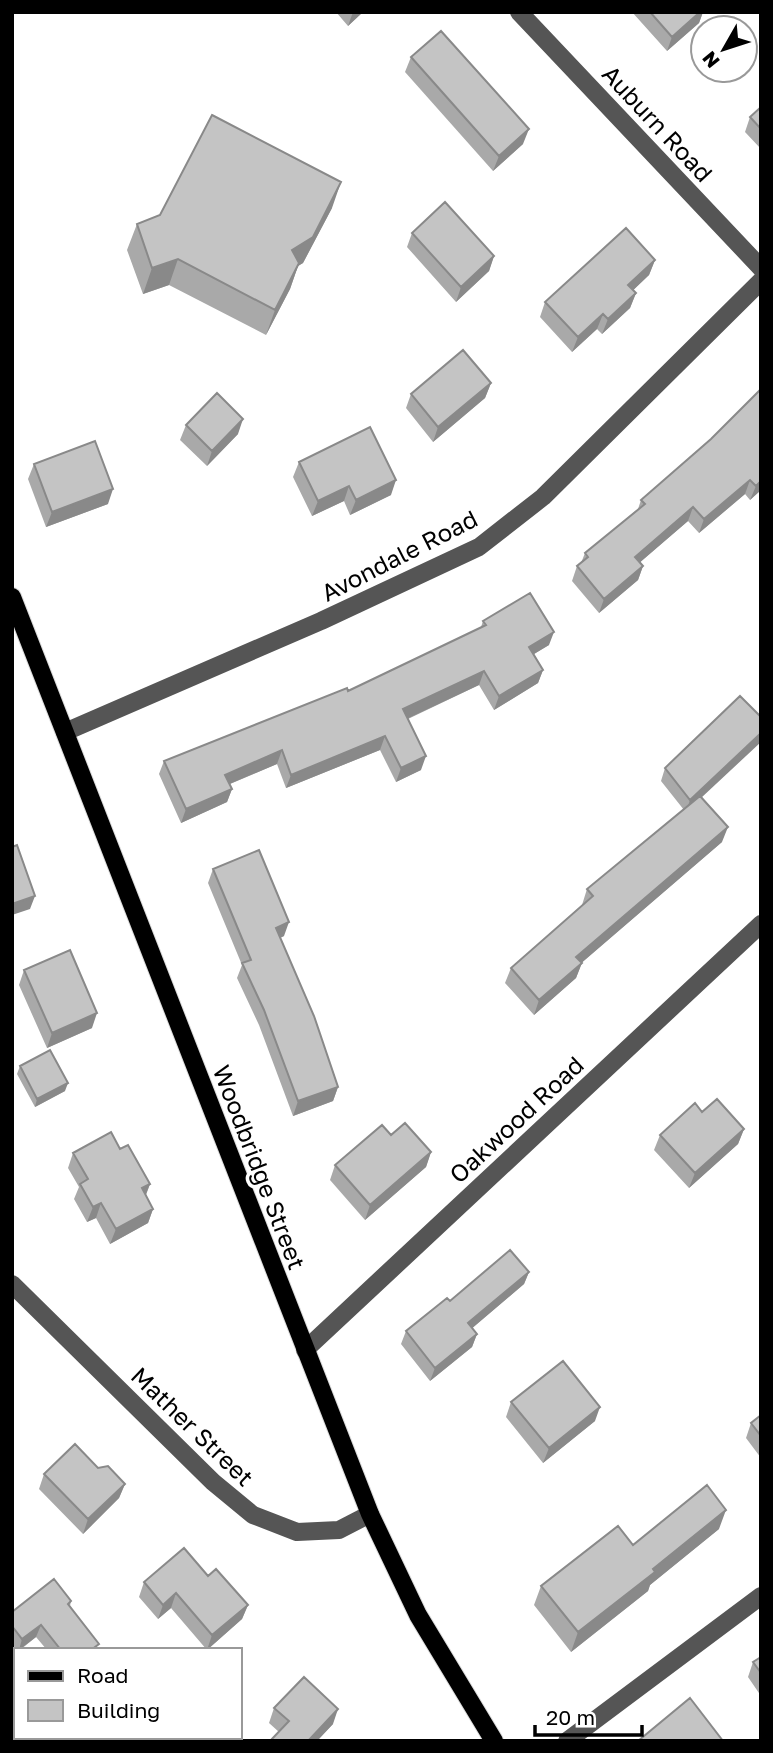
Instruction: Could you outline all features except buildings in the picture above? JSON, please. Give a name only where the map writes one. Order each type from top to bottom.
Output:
[{"type":"main road","name":"Woodbridge Street","points":[[12,597],[370,1514],[418,1615],[494,1741]]},
{"type":"street","name":"Auburn Road","points":[[519,12],[761,268]]},
{"type":"street","name":"Avondale Road","points":[[65,732],[321,621],[479,547],[543,497],[761,281]]},
{"type":"street","name":"Oakwood Road","points":[[305,1350],[761,924]]},
{"type":"street","name":"Mather Street","points":[[12,1284],[213,1482],[253,1515],[297,1532],[339,1530],[370,1514]]},
{"type":"street","points":[[567,1741],[761,1595]]}]
